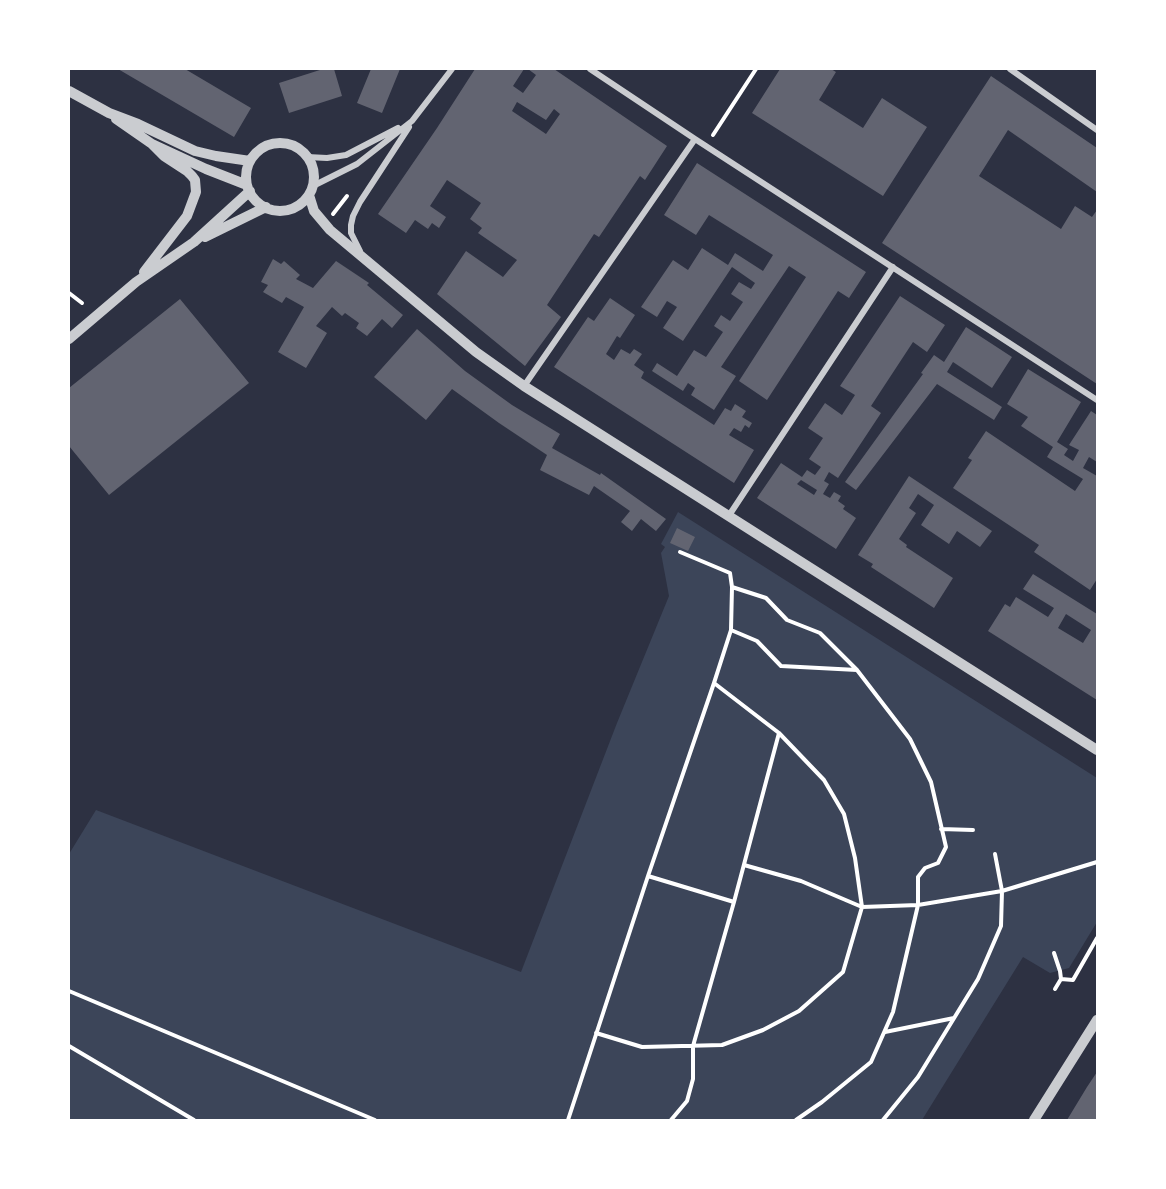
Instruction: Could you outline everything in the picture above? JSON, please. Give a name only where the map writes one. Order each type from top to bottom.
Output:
[{"type":"street","points":[[590,69],[1097,400]]},
{"type":"street","points":[[1010,69],[1097,130]]},
{"type":"street","points":[[363,257],[351,233],[353,216],[412,121],[448,71]]},
{"type":"street","points":[[69,91],[109,113],[195,151],[250,160]]},
{"type":"street","points":[[109,113],[152,144],[248,188]]},
{"type":"street","points":[[307,157],[327,158],[346,155],[412,121]]},
{"type":"street","points":[[412,121],[357,165],[311,190],[303,202],[294,207],[285,210],[266,207],[254,198],[248,188],[246,177],[250,160],[264,147],[283,143],[301,150],[312,166],[314,176],[311,190],[314,211],[324,225],[476,351],[524,386],[1097,750]]},
{"type":"street","points":[[524,386],[695,139]]},
{"type":"street","points":[[136,282],[187,216],[196,192],[195,180],[192,176],[164,156],[152,144]]},
{"type":"street","points":[[194,242],[248,188]]},
{"type":"street","points":[[69,339],[136,282],[194,242],[266,207]]},
{"type":"street","points":[[728,517],[893,267]]},
{"type":"street","points":[[1034,1120],[1097,1020]]},
{"type":"path","points":[[714,135],[756,69]]},
{"type":"path","points":[[69,293],[82,303]]},
{"type":"path","points":[[568,1120],[731,630],[730,573],[680,552]]},
{"type":"path","points":[[732,587],[766,598],[787,620],[820,633],[857,670],[910,739],[931,782],[946,847],[938,862],[925,868],[918,878],[918,905],[893,1012],[871,1062],[796,1120]]},
{"type":"path","points":[[731,630],[757,641],[781,666],[857,670]]},
{"type":"path","points":[[596,1033],[642,1047],[722,1045],[763,1030],[799,1011],[843,972],[862,907],[855,858],[843,814],[824,780],[779,733],[714,683]]},
{"type":"path","points":[[671,1120],[687,1101],[693,1079],[693,1046],[779,733]]},
{"type":"path","points":[[941,829],[973,830]]},
{"type":"path","points":[[883,1120],[918,1077],[978,979],[1001,926],[1002,891],[995,854]]},
{"type":"path","points":[[744,865],[801,881],[862,907],[918,905],[1002,891],[1097,862]]},
{"type":"path","points":[[648,876],[734,902]]},
{"type":"path","points":[[1061,979],[1073,980],[1097,938]]},
{"type":"path","points":[[1054,953],[1061,979],[1055,989]]},
{"type":"path","points":[[69,991],[365,1118],[375,1120]]},
{"type":"path","points":[[884,1032],[954,1018]]},
{"type":"path","points":[[69,1046],[194,1120]]},
{"type":"shaded area","points":[[678,512],[1097,778],[1097,922],[1069,968],[1050,973],[1023,957],[922,1120],[69,1120],[69,854],[96,810],[521,972],[617,723],[669,596],[661,553],[665,547],[661,544]]},
{"type":"building","points":[[118,69],[185,69],[251,108],[234,137]]},
{"type":"building","points":[[323,69],[334,69],[342,96],[289,113],[279,83]]},
{"type":"building","points":[[371,69],[400,69],[382,113],[357,103]]},
{"type":"building","points":[[475,69],[524,69],[513,86],[523,93],[536,75],[528,69],[554,69],[667,146],[645,180],[640,176],[599,237],[594,234],[547,305],[561,317],[525,366],[437,294],[466,251],[503,277],[517,260],[478,233],[482,228],[470,219],[481,203],[447,180],[430,206],[446,217],[439,228],[432,223],[428,229],[415,220],[406,233],[378,214]],"holes":[[[517,102],[546,120],[554,109],[560,114],[546,134],[512,111]]]},
{"type":"building","points":[[780,69],[831,69],[836,72],[819,100],[863,128],[882,98],[927,127],[883,196],[752,113]]},
{"type":"building","points":[[991,76],[1097,148],[1097,192],[1008,130],[979,176],[1061,229],[1075,206],[1092,217],[1097,210],[1097,384],[882,243]]},
{"type":"building","points":[[697,163],[866,272],[849,298],[838,291],[767,400],[739,381],[806,277],[789,266],[721,367],[736,376],[714,410],[691,395],[695,388],[688,383],[683,391],[652,371],[657,363],[677,376],[694,350],[706,357],[723,332],[714,326],[721,315],[730,321],[743,302],[731,294],[739,282],[751,289],[755,283],[732,267],[683,341],[663,328],[677,307],[667,301],[657,317],[641,307],[673,260],[688,270],[702,248],[728,265],[735,253],[763,271],[773,255],[709,215],[696,235],[664,215]]},
{"type":"building","points":[[273,259],[281,264],[284,261],[300,275],[296,279],[313,288],[336,261],[369,283],[367,285],[403,315],[392,328],[382,319],[367,336],[356,328],[359,323],[345,313],[342,316],[332,307],[316,326],[327,333],[306,368],[278,352],[304,307],[286,297],[282,303],[263,292],[268,285],[261,282]]},
{"type":"building","points":[[900,296],[945,325],[927,352],[913,342],[871,406],[881,413],[838,478],[829,472],[824,481],[829,484],[823,494],[830,498],[834,492],[841,496],[838,501],[845,506],[843,509],[856,518],[836,549],[757,498],[781,463],[802,477],[807,470],[815,475],[821,467],[809,459],[823,438],[808,428],[825,403],[842,415],[855,395],[840,386]],"holes":[[[801,480],[817,490],[814,495],[797,484]]]},
{"type":"building","points":[[610,298],[635,315],[620,338],[617,336],[606,354],[614,360],[621,349],[630,354],[634,349],[642,354],[634,365],[644,372],[641,378],[714,425],[725,408],[731,411],[735,404],[746,411],[742,417],[752,423],[749,428],[745,425],[741,432],[734,428],[729,435],[754,450],[734,483],[554,367],[588,317],[594,321]]},
{"type":"building","points":[[180,299],[249,383],[109,495],[69,446],[69,388]]},
{"type":"building","points":[[966,327],[1012,357],[992,388],[953,362],[947,372],[1002,407],[994,420],[937,384],[856,490],[845,482],[923,374],[921,373],[934,355],[944,362]]},
{"type":"building","points":[[417,329],[465,371],[512,405],[560,434],[552,448],[600,475],[601,473],[666,519],[656,531],[641,519],[632,531],[621,522],[630,511],[594,486],[589,495],[540,470],[547,455],[452,389],[426,420],[374,377]]},
{"type":"building","points":[[1028,369],[1081,402],[1057,442],[1068,449],[1064,455],[1073,461],[1079,450],[1069,445],[1091,411],[1097,415],[1097,462],[1089,457],[1083,468],[1097,476],[1097,579],[1090,590],[1034,552],[1039,545],[953,488],[972,460],[968,458],[986,431],[1075,491],[1083,479],[1047,457],[1053,447],[1021,426],[1028,417],[1007,404]]},
{"type":"building","points":[[909,476],[992,531],[980,547],[957,531],[949,544],[921,525],[934,505],[918,494],[909,508],[916,513],[899,539],[907,545],[906,547],[953,578],[934,608],[871,567],[873,564],[858,555]]},
{"type":"building","points":[[677,528],[695,537],[688,551],[670,543]]},
{"type":"building","points":[[1033,574],[1097,614],[1097,700],[988,631],[1005,604],[1010,607],[1016,597],[1048,617],[1054,608],[1023,589]],"holes":[[[1066,614],[1091,630],[1083,643],[1058,628]]]},
{"type":"building","points":[[1097,1072],[1097,1120],[1067,1120],[1087,1087]]}]
